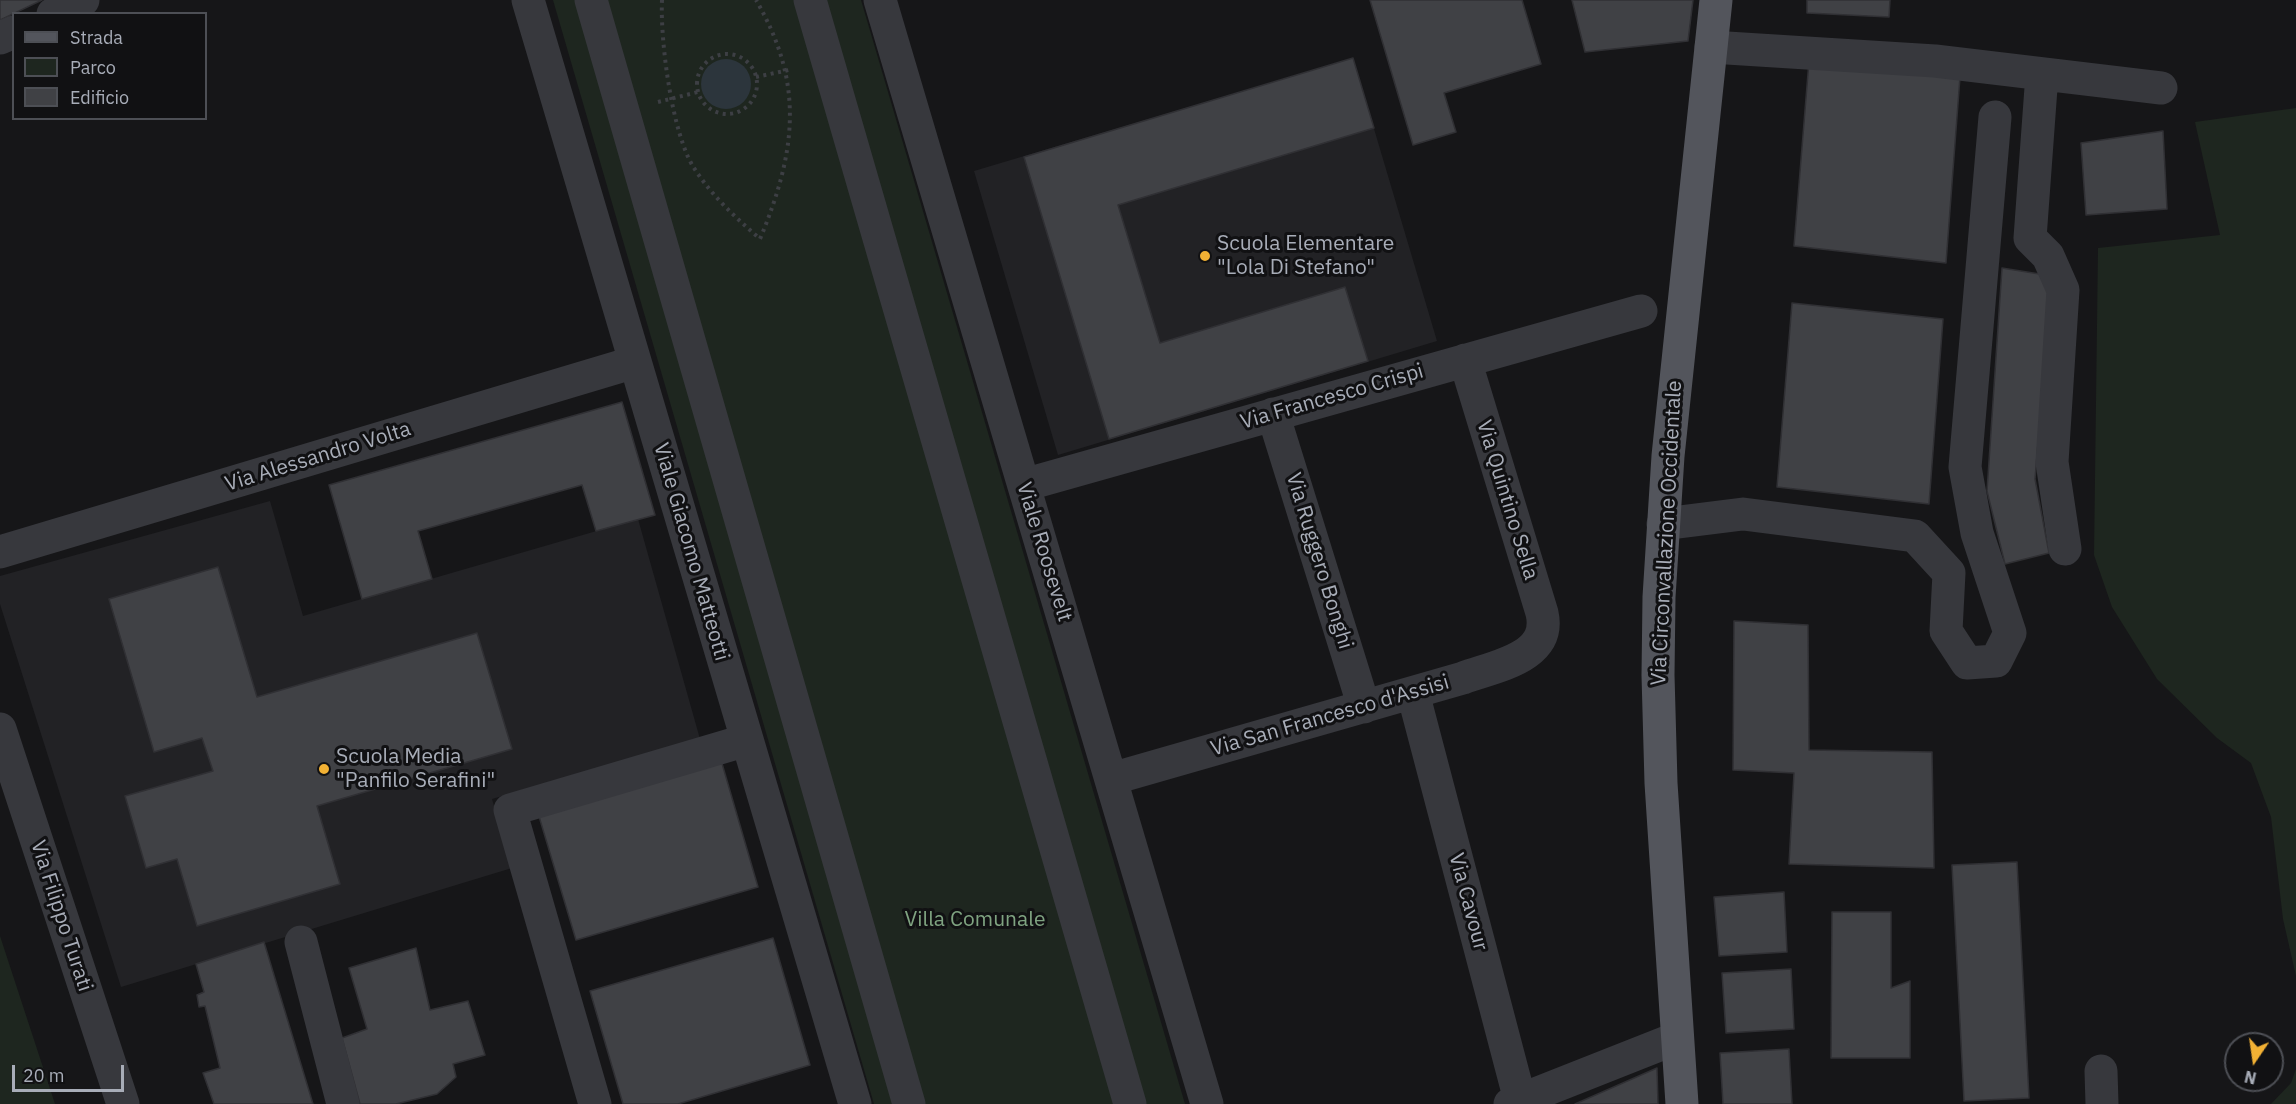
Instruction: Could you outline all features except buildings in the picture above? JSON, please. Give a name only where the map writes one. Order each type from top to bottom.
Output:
[{"type":"main road","name":"Via Circonvallazione Occidentale","points":[[1682,1104],[1658,675],[1663,524],[1680,326],[1716,0]]},
{"type":"street","name":"Viale Giacomo Matteotti","points":[[528,0],[747,740],[850,1103]]},
{"type":"street","points":[[591,0],[909,1104]]},
{"type":"street","points":[[810,0],[1130,1104]]},
{"type":"street","name":"Viale Roosevelt","points":[[880,0],[1208,1104]]},
{"type":"street","points":[[1711,47],[1935,61],[2161,88]]},
{"type":"street","points":[[2042,74],[2030,238],[2048,256],[2063,290],[2052,462],[2065,549]]},
{"type":"street","points":[[1663,524],[1743,514],[1915,537],[1949,573],[1946,631],[1967,663],[1996,661],[2010,633],[1977,533],[1965,467],[1995,117]]},
{"type":"street","name":"Via Francesco Crispi","points":[[1024,485],[1641,311]]},
{"type":"street","name":"Via Quintino Sella","points":[[1465,360],[1542,613],[1544,627],[1541,640]]},
{"type":"street","name":"Via Alessandro Volta","points":[[0,552],[635,362]]},
{"type":"street","name":"Via Ruggero Bonghi","points":[[1273,414],[1364,707]]},
{"type":"street","name":"Via San Francesco d'Assisi","points":[[1111,779],[1413,693],[1505,663],[1532,650],[1541,640]]},
{"type":"street","name":"Via Cavour","points":[[1413,693],[1515,1102]]},
{"type":"street","name":"Via Filippo Turati","points":[[0,729],[123,1104]]},
{"type":"street","points":[[595,1104],[510,810],[747,740]]},
{"type":"street","points":[[301,942],[344,1104]]},
{"type":"street","points":[[1515,1102],[1677,1038]]},
{"type":"street","points":[[2101,1071],[2102,1104]]},
{"type":"path","points":[[662,0],[661,21],[672,99],[692,165],[724,207],[760,239],[777,197],[787,156],[791,96],[787,70],[768,21],[756,0]]},
{"type":"path","points":[[725,54],[745,60],[756,77],[757,87],[750,104],[734,114],[725,114],[707,108],[698,92],[700,71],[706,63],[725,54]]},
{"type":"path","points":[[756,77],[787,70]]},
{"type":"path","points":[[672,99],[698,92]]},
{"type":"shaded area","name":"Scuola Elementare \"Lola Di Stefano\"","points":[[1353,58],[1437,341],[1058,455],[974,171]]},
{"type":"shaded area","points":[[726,59],[744,66],[751,84],[744,102],[726,109],[708,102],[701,84],[708,66]]},
{"type":"shaded area","name":"Scuola Media \"Panfilo Serafini\"","points":[[270,501],[303,616],[638,519],[700,739],[492,799],[512,868],[121,987],[0,604],[0,576]]},
{"type":"green space","name":"Villa Comunale","points":[[553,0],[861,0],[1185,1104],[874,1104]]},
{"type":"green space","points":[[2296,108],[2296,976],[2283,919],[2271,817],[2251,763],[2217,738],[2157,679],[2112,607],[2094,555],[2098,248],[2220,235],[2195,122]]},
{"type":"green space","points":[[0,936],[55,1104],[0,1104]]},
{"type":"green space","points":[[2296,1069],[2296,1104],[2271,1104],[2284,1092],[2291,1083]]},
{"type":"place","name":"Scuola Elementare \"Lola Di Stefano\"","points":[[1205,256]]},
{"type":"place","name":"Scuola Media \"Panfilo Serafini\"","points":[[324,769]]}]
